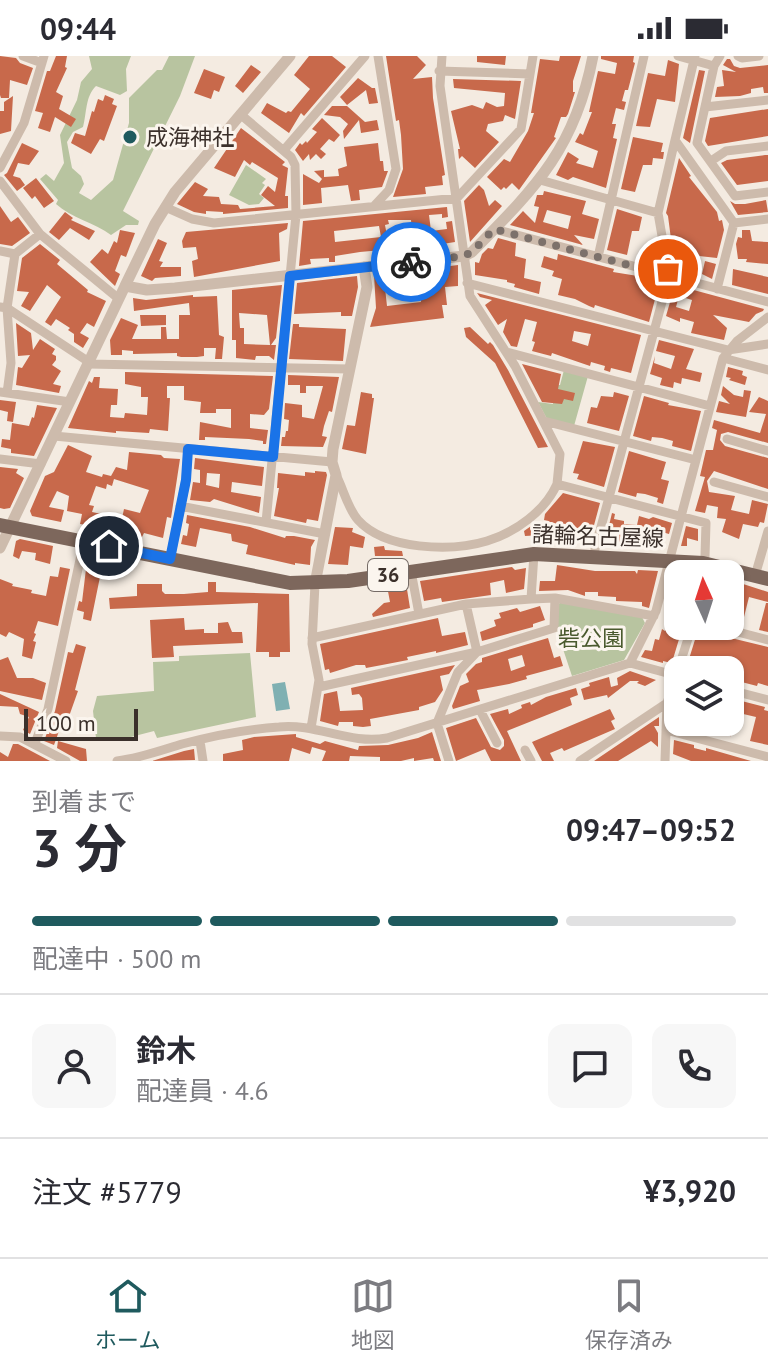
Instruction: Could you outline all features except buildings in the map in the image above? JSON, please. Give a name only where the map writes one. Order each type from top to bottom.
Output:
[{"type":"main road","name":"諸輪名古屋線","points":[[6,522],[84,541],[171,555]]},
{"type":"main road","name":"諸輪名古屋線","points":[[6,522],[290,583],[531,547],[595,549],[684,560]]},
{"type":"main road","name":"諸輪名古屋線","points":[[316,579],[411,571],[534,554],[670,557]]},
{"type":"main road","name":"諸輪名古屋線","points":[[744,570],[764,573]]},
{"type":"street","points":[[0,168],[24,123],[43,60],[23,56]]},
{"type":"street","points":[[0,548],[6,522],[41,464],[165,207],[290,56]]},
{"type":"street","points":[[284,150],[365,56]]},
{"type":"street","points":[[374,206],[389,190],[396,169],[378,56]]},
{"type":"street","points":[[364,267],[367,287],[332,462],[358,519],[386,538],[437,547],[487,541],[516,527],[534,515],[557,484],[560,454],[506,352],[470,296],[439,71],[442,56]]},
{"type":"street","points":[[165,207],[208,223],[457,198],[521,129],[533,56]]},
{"type":"street","points":[[125,286],[157,290],[464,256],[472,252],[540,180],[564,143],[584,99],[593,56]]},
{"type":"street","points":[[598,257],[644,56]]},
{"type":"street","points":[[678,56],[714,66]]},
{"type":"street","points":[[720,56],[714,66],[697,143],[735,196],[768,192]]},
{"type":"street","points":[[738,56],[759,56]]},
{"type":"street","points":[[595,549],[669,276],[658,213],[694,58]]},
{"type":"street","points":[[439,71],[530,74]]},
{"type":"street","points":[[705,107],[768,100]]},
{"type":"street","points":[[240,114],[284,150],[295,165],[296,215],[266,522]]},
{"type":"street","points":[[675,140],[734,223],[717,289]]},
{"type":"street","points":[[711,161],[726,151],[768,146]]},
{"type":"street","points":[[540,180],[658,213]]},
{"type":"street","points":[[0,181],[40,234],[119,299]]},
{"type":"street","points":[[734,223],[768,219]]},
{"type":"street","points":[[494,229],[768,302]]},
{"type":"street","points":[[40,234],[15,254],[3,308],[5,344],[11,363],[4,393],[70,402]]},
{"type":"street","points":[[0,251],[15,254]]},
{"type":"street","points":[[467,283],[655,331],[768,370]]},
{"type":"street","points":[[3,308],[89,363],[350,369]]},
{"type":"street","points":[[630,663],[654,616],[726,354],[768,317]]},
{"type":"street","points":[[726,354],[768,344]]},
{"type":"street","points":[[506,352],[710,406]]},
{"type":"street","points":[[544,421],[696,460]]},
{"type":"street","points":[[54,436],[332,462]]},
{"type":"street","points":[[727,439],[768,451]]},
{"type":"street","points":[[171,555],[188,449]]},
{"type":"street","points":[[0,459],[41,464]]},
{"type":"street","points":[[311,728],[319,687],[312,638],[316,579],[336,475]]},
{"type":"street","points":[[714,482],[768,497]]},
{"type":"street","points":[[557,484],[706,523],[708,560]]},
{"type":"street","points":[[180,506],[325,534]]},
{"type":"street","points":[[764,573],[768,531]]},
{"type":"street","points":[[35,743],[48,709],[84,541]]},
{"type":"street","points":[[531,599],[534,554]]},
{"type":"street","points":[[411,571],[419,614]]},
{"type":"street","points":[[312,638],[466,604],[531,599],[555,598],[654,616]]},
{"type":"street","points":[[319,687],[477,652],[554,628],[555,598]]},
{"type":"street","points":[[466,604],[477,652]]},
{"type":"street","points":[[744,634],[768,640]]},
{"type":"street","points":[[449,761],[437,723],[458,672],[477,652]]},
{"type":"street","points":[[117,761],[275,727],[311,728],[367,741],[387,738],[630,663],[664,670]]},
{"type":"street","points":[[744,694],[768,700]]},
{"type":"street","points":[[580,761],[664,705]]},
{"type":"street","points":[[480,710],[497,743]]},
{"type":"street","points":[[0,736],[20,737],[66,761]]},
{"type":"street","points":[[665,761],[666,736]]},
{"type":"street","points":[[689,736],[768,757]]},
{"type":"street","points":[[200,741],[203,761]]},
{"type":"street","points":[[525,750],[531,761]]},
{"type":"green space","points":[[89,56],[131,56],[126,69],[127,91],[120,95],[96,86],[88,100],[83,127],[73,132],[67,142],[72,168],[84,184],[79,193],[91,200],[113,180],[129,123],[129,98],[157,70],[162,70],[169,56],[195,56],[180,96],[123,211],[139,221],[138,225],[126,225],[111,235],[62,209],[40,179],[46,174],[54,181],[64,163],[60,135],[77,100],[81,82],[92,69]]},
{"type":"green space","points":[[246,165],[266,179],[259,194],[264,198],[259,204],[249,205],[229,195]]},
{"type":"green space","points":[[564,370],[588,376],[574,426],[547,419],[538,402],[553,404],[554,385],[560,385]]},
{"type":"green space","name":"砦公園","points":[[562,602],[642,617],[645,623],[624,660],[572,676],[557,631],[558,604]]},
{"type":"green space","points":[[250,653],[256,717],[157,738],[154,731],[127,738],[96,738],[93,711],[97,696],[154,691],[153,662],[179,661],[179,656]]},
{"type":"water","points":[[285,682],[290,709],[276,711],[272,684]]},
{"type":"way so far","points":[[411,262],[464,256],[494,229],[669,276],[668,269]]},
{"type":"place","name":"成海神社","points":[[130,137]]},
{"type":"route","points":[[109,546],[170,559],[186,480],[188,449],[273,457],[290,276],[411,262]]}]
